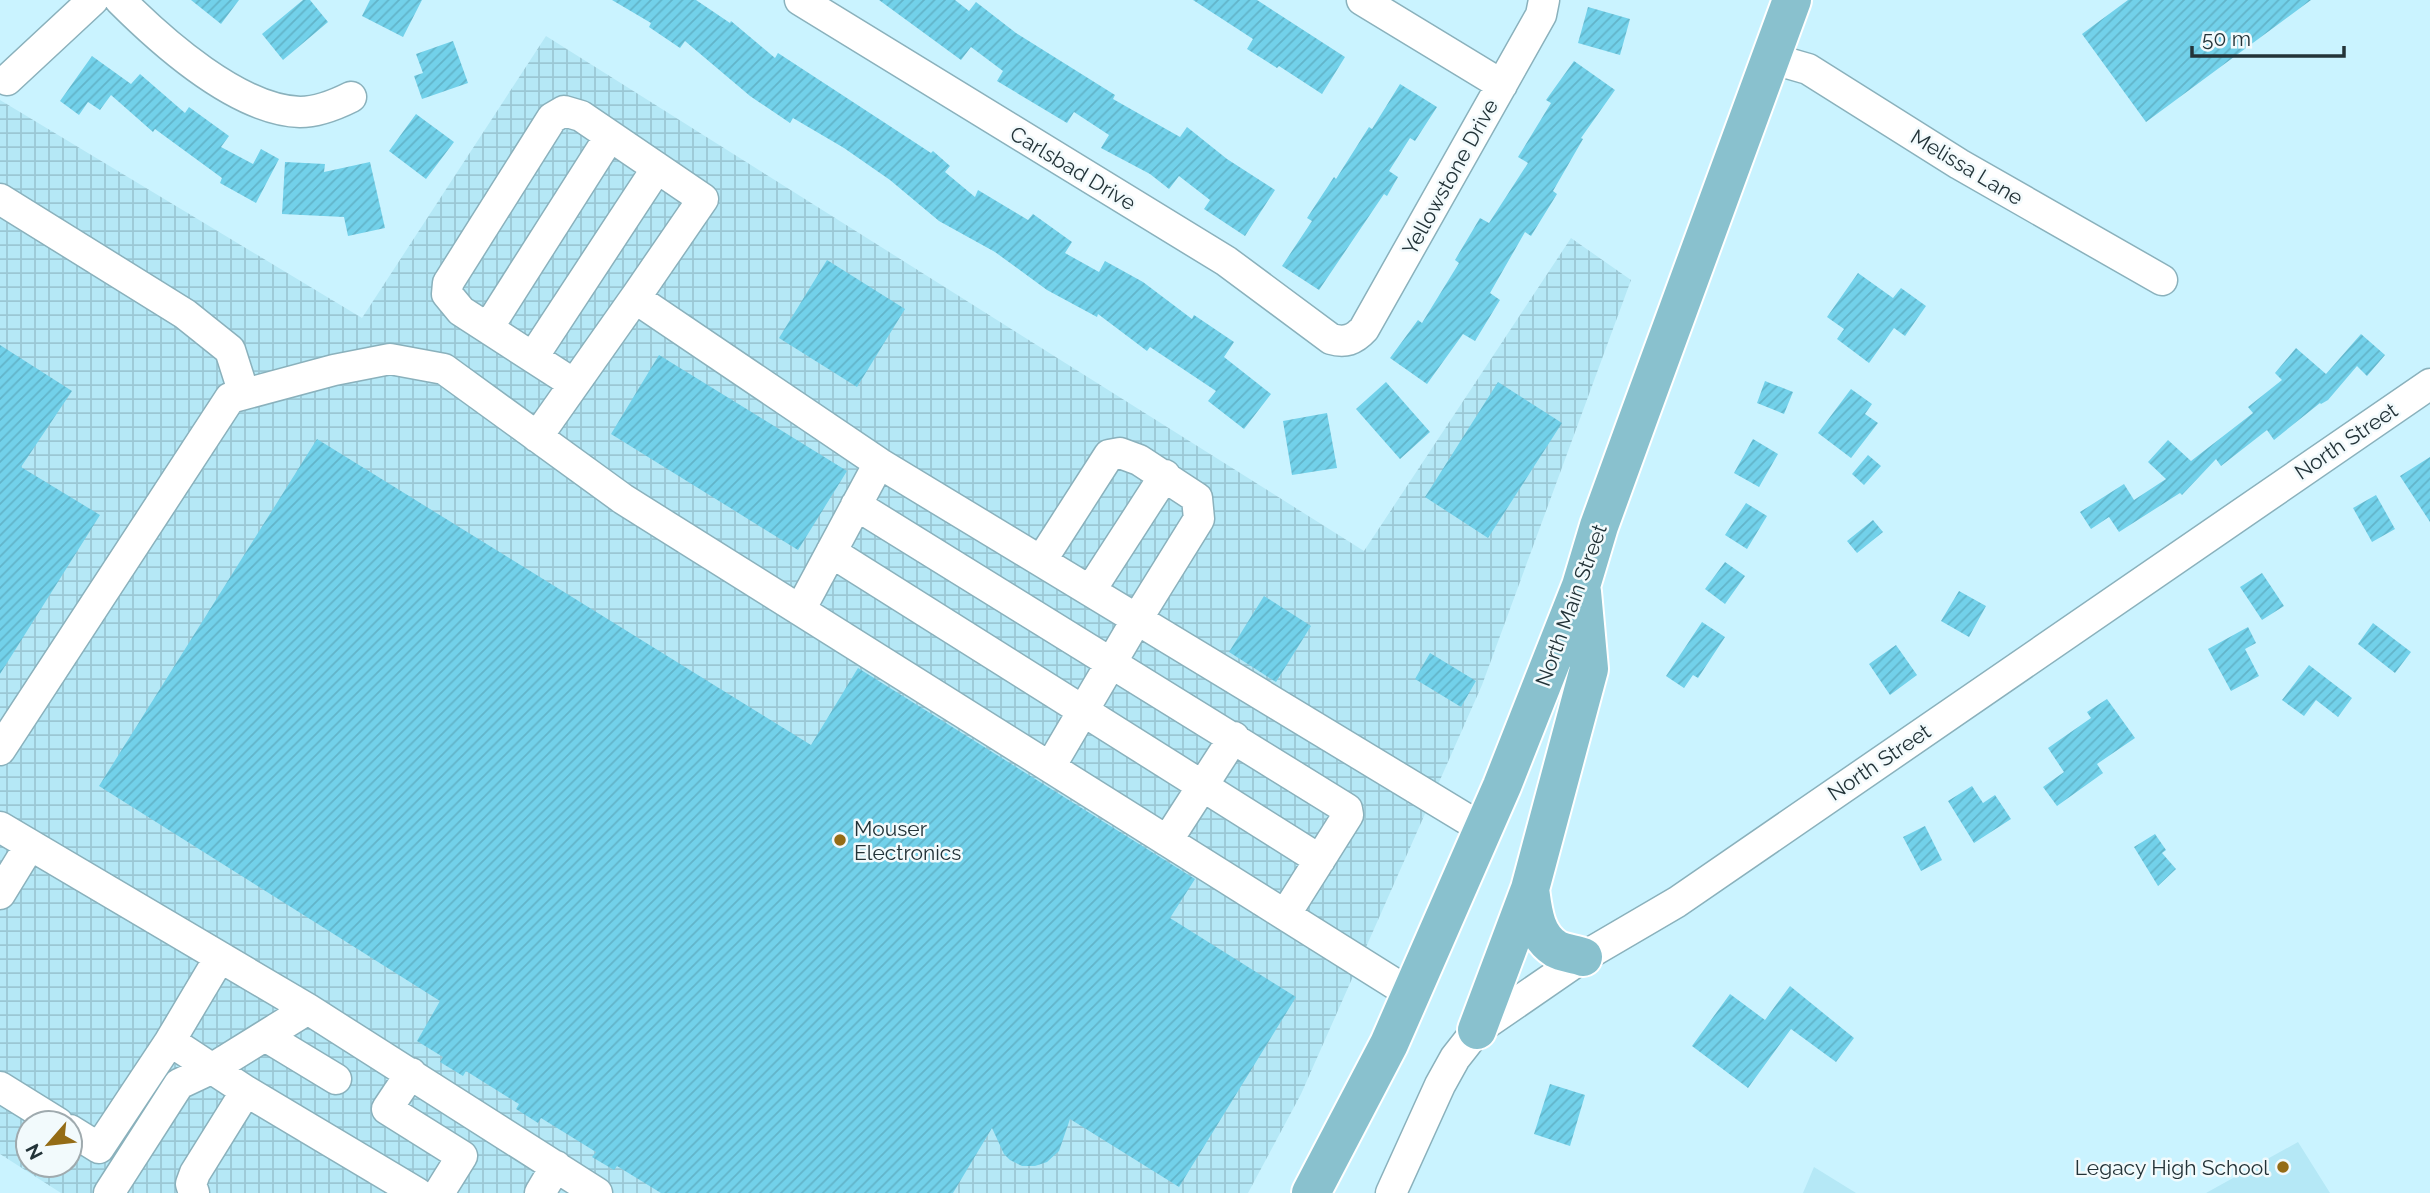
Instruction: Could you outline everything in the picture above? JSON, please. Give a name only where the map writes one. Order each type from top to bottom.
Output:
[{"type":"main road","name":"North Main Street","points":[[1311,1193],[1389,1044],[1483,829],[1581,586],[1599,526],[1792,0]]},
{"type":"main road","points":[[1477,1030],[1530,890],[1589,668],[1581,586]]},
{"type":"main road","points":[[1530,890],[1534,920],[1543,936],[1557,949],[1583,957]]},
{"type":"street","points":[[7,80],[93,0]]},
{"type":"street","points":[[120,0],[155,35],[187,60],[231,88],[277,110],[302,112],[326,108],[351,97]]},
{"type":"street","name":"Carlsbad Drive","points":[[800,0],[1226,261],[1331,339],[1341,342]]},
{"type":"street","points":[[1363,0],[1502,85]]},
{"type":"street","name":"Yellowstone Drive","points":[[1341,342],[1351,339],[1364,329],[1541,15],[1544,0]]},
{"type":"street","name":"Melissa Lane","points":[[1770,58],[1808,69],[1959,164],[2162,280]]},
{"type":"street","points":[[537,437],[575,384],[635,298],[703,199],[581,116],[564,111],[552,118],[537,141],[448,283],[447,294],[461,311],[575,384]]},
{"type":"street","points":[[488,328],[610,136]]},
{"type":"street","points":[[533,357],[657,168]]},
{"type":"street","points":[[0,199],[185,314],[230,350],[244,394]]},
{"type":"street","points":[[635,298],[879,463],[1483,829]]},
{"type":"street","points":[[0,750],[230,398],[334,370],[390,359],[444,369],[624,499],[1411,994]]},
{"type":"street","name":"North Street","points":[[1391,1193],[1440,1085],[1455,1058],[1477,1030],[1583,957],[1677,902],[2430,384]]},
{"type":"street","points":[[1041,561],[1109,455],[1120,453],[1139,460],[1196,498],[1199,519],[1051,767]]},
{"type":"street","points":[[800,610],[879,463]]},
{"type":"street","points":[[1090,591],[1165,475]]},
{"type":"street","points":[[856,505],[1347,809],[1348,816],[1285,915]]},
{"type":"street","points":[[831,552],[1320,860]]},
{"type":"street","points":[[1167,841],[1234,737]]},
{"type":"street","points":[[0,827],[308,1009],[597,1193]]},
{"type":"street","points":[[0,894],[30,845]]},
{"type":"street","points":[[84,1139],[99,1149],[170,1041],[220,957]]},
{"type":"street","points":[[109,1193],[179,1084],[213,1068],[308,1009]]},
{"type":"street","points":[[265,1036],[336,1079]]},
{"type":"street","points":[[170,1041],[246,1091],[416,1193]]},
{"type":"street","points":[[411,1073],[387,1109],[462,1156],[439,1193]]},
{"type":"street","points":[[0,1087],[35,1109]]},
{"type":"street","points":[[194,1193],[191,1184],[195,1173],[246,1091]]},
{"type":"street","points":[[540,1193],[556,1166]]},
{"type":"shaded area","points":[[546,36],[1364,551],[1571,238],[1631,280],[1482,685],[1301,1094],[1248,1193],[61,1193],[39,1179],[84,1179],[84,1109],[14,1109],[14,1163],[0,1154],[0,100],[362,318]]},
{"type":"shaded area","name":"Legacy High School","points":[[2298,1142],[2330,1193],[2206,1193]]},
{"type":"shaded area","points":[[1814,1167],[1856,1193],[1803,1193]]},
{"type":"building","points":[[191,0],[239,0],[221,24]]},
{"type":"building","points":[[303,0],[310,0],[328,22],[283,60],[262,34]]},
{"type":"building","points":[[370,0],[422,0],[403,37],[362,16]]},
{"type":"building","points":[[612,0],[696,0],[730,23],[731,21],[775,58],[778,53],[931,153],[933,151],[950,166],[945,172],[975,197],[978,190],[1028,220],[1033,214],[1072,242],[1065,253],[1099,272],[1105,261],[1143,282],[1192,319],[1194,315],[1234,342],[1224,357],[1271,394],[1244,429],[1208,401],[1216,391],[1150,347],[1147,351],[1098,314],[1097,317],[1047,290],[995,252],[939,221],[890,180],[844,148],[793,118],[790,123],[750,96],[685,41],[680,48],[649,27],[651,23]]},
{"type":"building","points":[[879,0],[955,0],[969,11],[976,2],[1016,33],[1115,95],[1113,99],[1180,137],[1187,127],[1227,159],[1275,190],[1245,236],[1204,209],[1210,200],[1179,176],[1169,189],[1150,174],[1101,148],[1109,135],[1074,112],[1067,123],[997,81],[1003,71],[971,47],[961,60]]},
{"type":"building","points":[[1193,0],[1257,0],[1345,57],[1322,94],[1247,49],[1253,39]]},
{"type":"building","points":[[2128,0],[2311,0],[2146,122],[2082,34]]},
{"type":"building","points":[[1588,7],[1630,19],[1620,55],[1578,43]]},
{"type":"building","points":[[453,41],[468,83],[422,99],[414,76],[423,73],[416,54]]},
{"type":"building","points":[[92,56],[131,84],[140,74],[185,113],[189,107],[229,136],[221,147],[253,164],[261,149],[279,159],[256,203],[220,183],[222,178],[155,129],[153,132],[111,95],[100,110],[88,102],[79,115],[60,101]]},
{"type":"building","points":[[1574,61],[1615,90],[1581,138],[1583,139],[1553,191],[1557,194],[1531,236],[1525,232],[1490,293],[1500,300],[1475,341],[1463,334],[1427,384],[1390,358],[1418,320],[1422,323],[1459,263],[1455,260],[1480,218],[1489,223],[1528,163],[1518,157],[1551,103],[1546,100]]},
{"type":"building","points":[[1400,84],[1437,107],[1415,141],[1410,138],[1389,171],[1398,177],[1387,196],[1384,194],[1319,290],[1282,266],[1312,221],[1307,218],[1369,127],[1372,129]]},
{"type":"building","points":[[416,114],[454,142],[426,179],[389,151]]},
{"type":"building","points":[[285,162],[325,164],[324,172],[370,162],[385,228],[348,236],[344,217],[282,214]]},
{"type":"building","points":[[827,260],[905,309],[857,387],[779,338]]},
{"type":"building","points":[[1858,273],[1893,298],[1901,288],[1926,306],[1905,336],[1894,328],[1869,363],[1837,339],[1844,329],[1827,317]]},
{"type":"building","points":[[2361,334],[2385,355],[2367,376],[2357,366],[2328,400],[2320,403],[2274,440],[2267,430],[2221,466],[2216,459],[2182,495],[2180,493],[2119,532],[2109,517],[2091,529],[2080,512],[2124,484],[2134,500],[2166,479],[2148,462],[2168,440],[2191,461],[2253,413],[2248,407],[2282,380],[2275,373],[2296,348],[2326,374]]},
{"type":"building","points":[[0,345],[72,391],[21,467],[100,515],[0,674]]},
{"type":"building","points":[[659,355],[847,471],[798,550],[611,434]]},
{"type":"building","points":[[1765,381],[1793,392],[1784,414],[1757,403]]},
{"type":"building","points":[[1386,382],[1430,432],[1400,459],[1356,409]]},
{"type":"building","points":[[1498,382],[1562,423],[1488,538],[1425,497]]},
{"type":"building","points":[[1851,389],[1872,404],[1865,414],[1878,423],[1851,458],[1818,433]]},
{"type":"building","points":[[1327,413],[1337,468],[1292,475],[1283,421]]},
{"type":"building","name":"Mouser Electronics","points":[[317,439],[811,745],[858,668],[1195,879],[1170,918],[1296,997],[1179,1187],[1070,1119],[1059,1151],[1047,1162],[1035,1166],[1022,1166],[1010,1160],[1004,1154],[992,1128],[953,1193],[661,1193],[617,1166],[614,1170],[592,1157],[596,1152],[541,1118],[538,1123],[516,1109],[519,1104],[466,1071],[463,1076],[440,1062],[443,1057],[417,1041],[440,1001],[99,786]]},
{"type":"building","points":[[1753,439],[1778,454],[1759,487],[1734,473]]},
{"type":"building","points":[[1868,455],[1881,466],[1864,485],[1852,474]]},
{"type":"building","points":[[2430,457],[2430,522],[2400,476]]},
{"type":"building","points":[[2376,495],[2395,529],[2372,542],[2353,508]]},
{"type":"building","points":[[1746,503],[1767,516],[1747,549],[1725,535]]},
{"type":"building","points":[[1873,520],[1883,532],[1857,553],[1847,541]]},
{"type":"building","points":[[1725,562],[1745,576],[1725,604],[1705,589]]},
{"type":"building","points":[[2262,573],[2284,606],[2262,620],[2240,587]]},
{"type":"building","points":[[1959,591],[1986,606],[1969,637],[1941,621]]},
{"type":"building","points":[[1264,596],[1311,626],[1276,682],[1229,652]]},
{"type":"building","points":[[1702,622],[1725,637],[1698,678],[1693,675],[1684,688],[1666,676]]},
{"type":"building","points":[[2373,623],[2411,652],[2395,673],[2358,644]]},
{"type":"building","points":[[2248,627],[2256,643],[2245,649],[2259,676],[2231,691],[2208,649]]},
{"type":"building","points":[[1896,645],[1917,675],[1890,695],[1869,664]]},
{"type":"building","points":[[1430,653],[1476,681],[1461,707],[1415,679]]},
{"type":"building","points":[[2309,665],[2352,698],[2338,717],[2316,700],[2304,716],[2282,700]]},
{"type":"building","points":[[2107,699],[2135,738],[2097,764],[2103,773],[2057,806],[2043,787],[2064,772],[2048,748],[2091,718],[2087,712]]},
{"type":"building","points":[[1972,786],[1983,803],[1995,795],[2011,819],[1974,843],[1948,801]]},
{"type":"building","points":[[1925,826],[1942,860],[1921,871],[1903,837]]},
{"type":"building","points":[[2155,834],[2166,850],[2162,853],[2176,869],[2158,886],[2134,847]]},
{"type":"building","points":[[1790,986],[1854,1038],[1836,1062],[1791,1029],[1748,1088],[1692,1046],[1730,994],[1765,1020]]},
{"type":"building","points":[[1550,1084],[1585,1095],[1570,1146],[1534,1134]]},
{"type":"place","name":"Mouser Electronics","points":[[840,840]]},
{"type":"place","name":"Legacy High School","points":[[2283,1167]]}]
